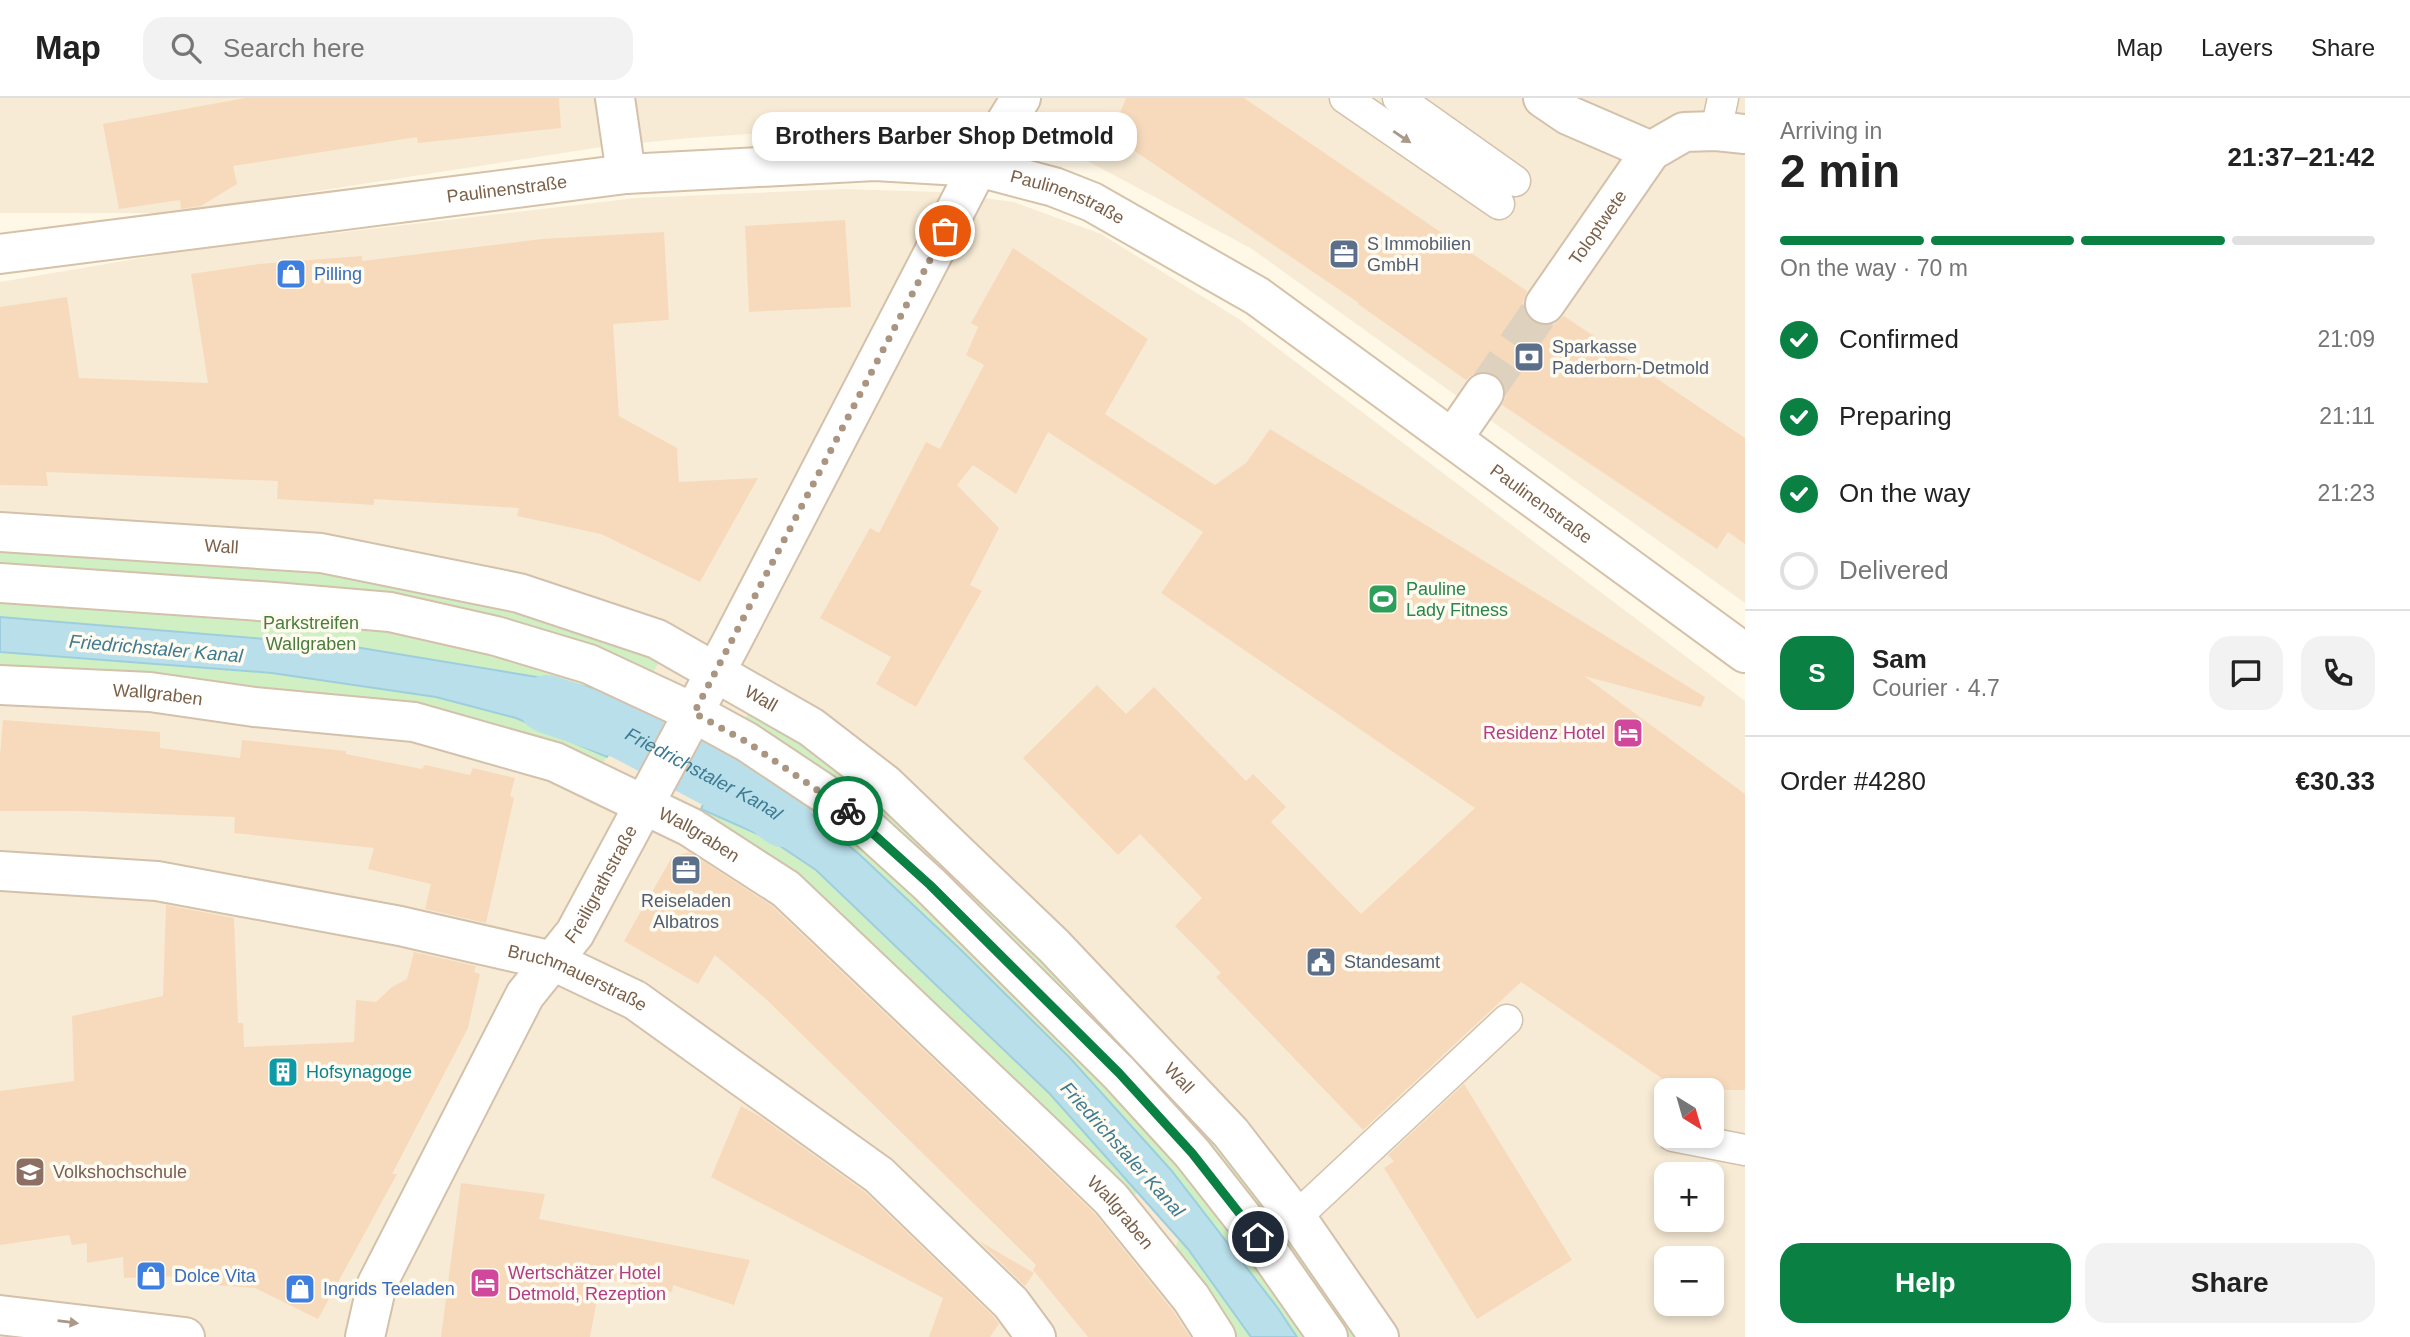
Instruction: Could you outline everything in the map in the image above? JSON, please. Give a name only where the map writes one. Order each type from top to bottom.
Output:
[{"type":"street","points":[[615,98],[626,174]]},
{"type":"street","name":"Freiligrathstraße","points":[[365,1337],[377,1284],[525,995],[575,933],[689,721],[978,167],[1021,98]]},
{"type":"street","points":[[1543,98],[1568,115],[1651,151]]},
{"type":"street","name":"Toloptwete","points":[[1545,304],[1651,151],[1684,132],[1728,121]]},
{"type":"street","name":"Paulinenstraße","points":[[3,254],[626,174],[875,161],[978,167],[1054,187],[1092,202],[1257,296],[1745,653]]},
{"type":"street","points":[[1453,438],[1484,393]]},
{"type":"street","name":"Wall","points":[[0,532],[321,553],[519,593],[656,639],[811,727],[885,784],[1054,946],[1231,1133],[1296,1217],[1379,1337]]},
{"type":"street","points":[[0,583],[390,612],[496,636],[589,664],[689,721],[747,742],[843,806],[930,885],[1119,1073],[1192,1153],[1258,1237],[1328,1337]]},
{"type":"street","name":"Wallgraben","points":[[0,685],[150,692],[254,707],[414,722],[555,762],[649,794],[690,827],[786,890],[1111,1199],[1191,1298],[1216,1337]]},
{"type":"street","name":"Bruchmauerstraße","points":[[0,871],[157,881],[400,926],[553,961],[635,1000],[879,1175],[1011,1303],[1036,1337]]},
{"type":"street","points":[[1258,1237],[1296,1217]]},
{"type":"street","points":[[0,1315],[185,1337]]},
{"type":"lane","points":[[1345,98],[1507,192],[1398,98]]},
{"type":"lane","points":[[1296,1217],[1507,1020]]},
{"type":"lane","points":[[1724,1146],[1745,1150]]},
{"type":"shaded area","points":[[0,98],[1745,98],[1745,603],[1252,249],[1037,134],[907,123],[691,138],[608,146],[175,213],[0,213]]},
{"type":"shaded area","points":[[844,189],[939,192],[1014,202],[1101,234],[1239,319],[1745,701],[1745,1337],[0,1337],[0,282],[182,251],[636,198]]},
{"type":"green space","name":"Parkstreifen Wallgraben","points":[[0,547],[324,572],[507,606],[660,660],[600,769],[0,672]]},
{"type":"green space","points":[[750,709],[871,790],[1205,1125],[1364,1337],[1227,1337],[1172,1255],[1179,1239],[1138,1193],[1123,1198],[697,815]]},
{"type":"water","points":[[0,617],[349,646],[561,681],[637,703],[607,757],[516,718],[436,697],[272,673],[0,652]]},
{"type":"water","points":[[728,753],[778,786],[860,855],[1070,1058],[1171,1170],[1277,1307],[1297,1337],[1251,1337],[1188,1249],[1050,1094],[816,870],[771,840],[701,809]]},
{"type":"building","points":[[245,98],[559,98],[561,128],[418,143],[417,137],[233,166],[237,184],[201,206],[181,209],[180,200],[119,209],[103,124]]},
{"type":"building","name":"Sparkasse Paderborn-Detmold","points":[[1126,98],[1244,98],[1527,291],[1523,302],[1525,313],[1533,322],[1543,326],[1554,324],[1564,316],[1745,438],[1745,544],[1728,532],[1717,549],[1502,405],[1506,395],[1504,384],[1496,375],[1486,371],[1475,373],[1466,380],[1359,303],[1111,135]]},
{"type":"building","points":[[845,220],[851,307],[749,312],[745,226]]},
{"type":"building","points":[[664,232],[669,320],[613,324],[619,416],[677,448],[679,482],[758,478],[700,582],[601,534],[517,516],[519,508],[374,499],[374,505],[277,499],[278,481],[46,472],[48,486],[0,485],[0,307],[67,297],[79,378],[208,383],[191,274],[259,264],[362,256],[362,261],[542,239]]},
{"type":"building","points":[[1013,248],[1148,339],[1105,414],[1215,485],[1246,463],[1270,429],[1705,697],[1701,707],[1584,676],[1745,794],[1745,1090],[1724,1090],[1724,1078],[1661,1078],[1521,982],[1363,1130],[1216,977],[1221,973],[1175,926],[1202,898],[1140,834],[1118,855],[1023,758],[1097,685],[1126,714],[1154,687],[1246,781],[1253,774],[1286,807],[1271,822],[1361,914],[1475,808],[1161,593],[1203,532],[1048,432],[1016,494],[973,465],[957,485],[999,528],[970,585],[982,591],[916,707],[876,684],[891,657],[820,618],[870,528],[879,533],[926,442],[940,449],[984,365],[966,355],[978,327],[971,323]]},
{"type":"building","points":[[3,720],[160,732],[160,748],[240,758],[242,740],[346,751],[346,754],[422,769],[425,765],[470,775],[473,768],[515,778],[510,796],[514,798],[486,923],[425,909],[431,884],[368,869],[374,848],[234,833],[235,817],[0,811]]},
{"type":"building","points":[[689,852],[772,906],[1032,1153],[1095,1214],[1173,1311],[1190,1337],[1088,1337],[1033,1270],[1036,1265],[767,1000],[715,955],[698,984],[624,941],[672,857]]},
{"type":"building","points":[[166,905],[234,918],[238,1023],[243,1023],[244,1047],[354,1042],[356,1000],[376,1002],[392,987],[407,979],[414,952],[476,966],[474,972],[480,974],[468,1028],[392,1174],[397,1174],[318,1319],[255,1288],[186,1283],[184,1276],[124,1278],[123,1257],[87,1263],[87,1243],[72,1245],[69,1235],[0,1245],[0,1091],[74,1081],[72,1016],[163,996]]},
{"type":"building","points":[[1464,1084],[1572,1260],[1477,1319],[1384,1168],[1394,1161],[1388,1155]]},
{"type":"building","points":[[741,1106],[865,1192],[994,1317],[999,1324],[990,1337],[929,1337],[943,1298],[711,1177]]},
{"type":"building","points":[[461,1183],[545,1194],[539,1219],[750,1260],[734,1305],[673,1285],[672,1292],[601,1278],[590,1337],[441,1337]]},
{"type":"building","points":[[979,1241],[1034,1273],[1025,1286]]},
{"type":"waterway","name":"Friedrichstaler Kanal","points":[[547,704],[623,730],[769,807],[783,818]]},
{"type":"tunnel","points":[[1484,393],[1545,304]]},
{"type":"way so far","points":[[848,811],[747,742],[694,713],[945,231]]},
{"type":"place","name":"Brothers Barber Shop Detmold","points":[[945,231]]},
{"type":"place","name":"S Immobilien GmbH","points":[[1344,254]]},
{"type":"place","name":"Pilling","points":[[291,274]]},
{"type":"place","name":"Sparkasse Paderborn-Detmold","points":[[1529,357]]},
{"type":"place","name":"Pauline Lady Fitness","points":[[1383,599]]},
{"type":"place","name":"Residenz Hotel","points":[[1628,733]]},
{"type":"place","name":"Reiseladen Albatros","points":[[686,870]]},
{"type":"place","name":"Standesamt","points":[[1321,962]]},
{"type":"place","name":"Hofsynagoge","points":[[283,1072]]},
{"type":"place","name":"Volkshochschule","points":[[30,1172]]},
{"type":"place","name":"Dolce Vita","points":[[151,1276]]},
{"type":"place","name":"Wertschätzer Hotel Detmold, Rezeption","points":[[485,1283]]},
{"type":"place","name":"Ingrids Teeladen","points":[[300,1289]]},
{"type":"route","points":[[848,811],[930,885],[1119,1073],[1192,1153],[1258,1237]]}]
